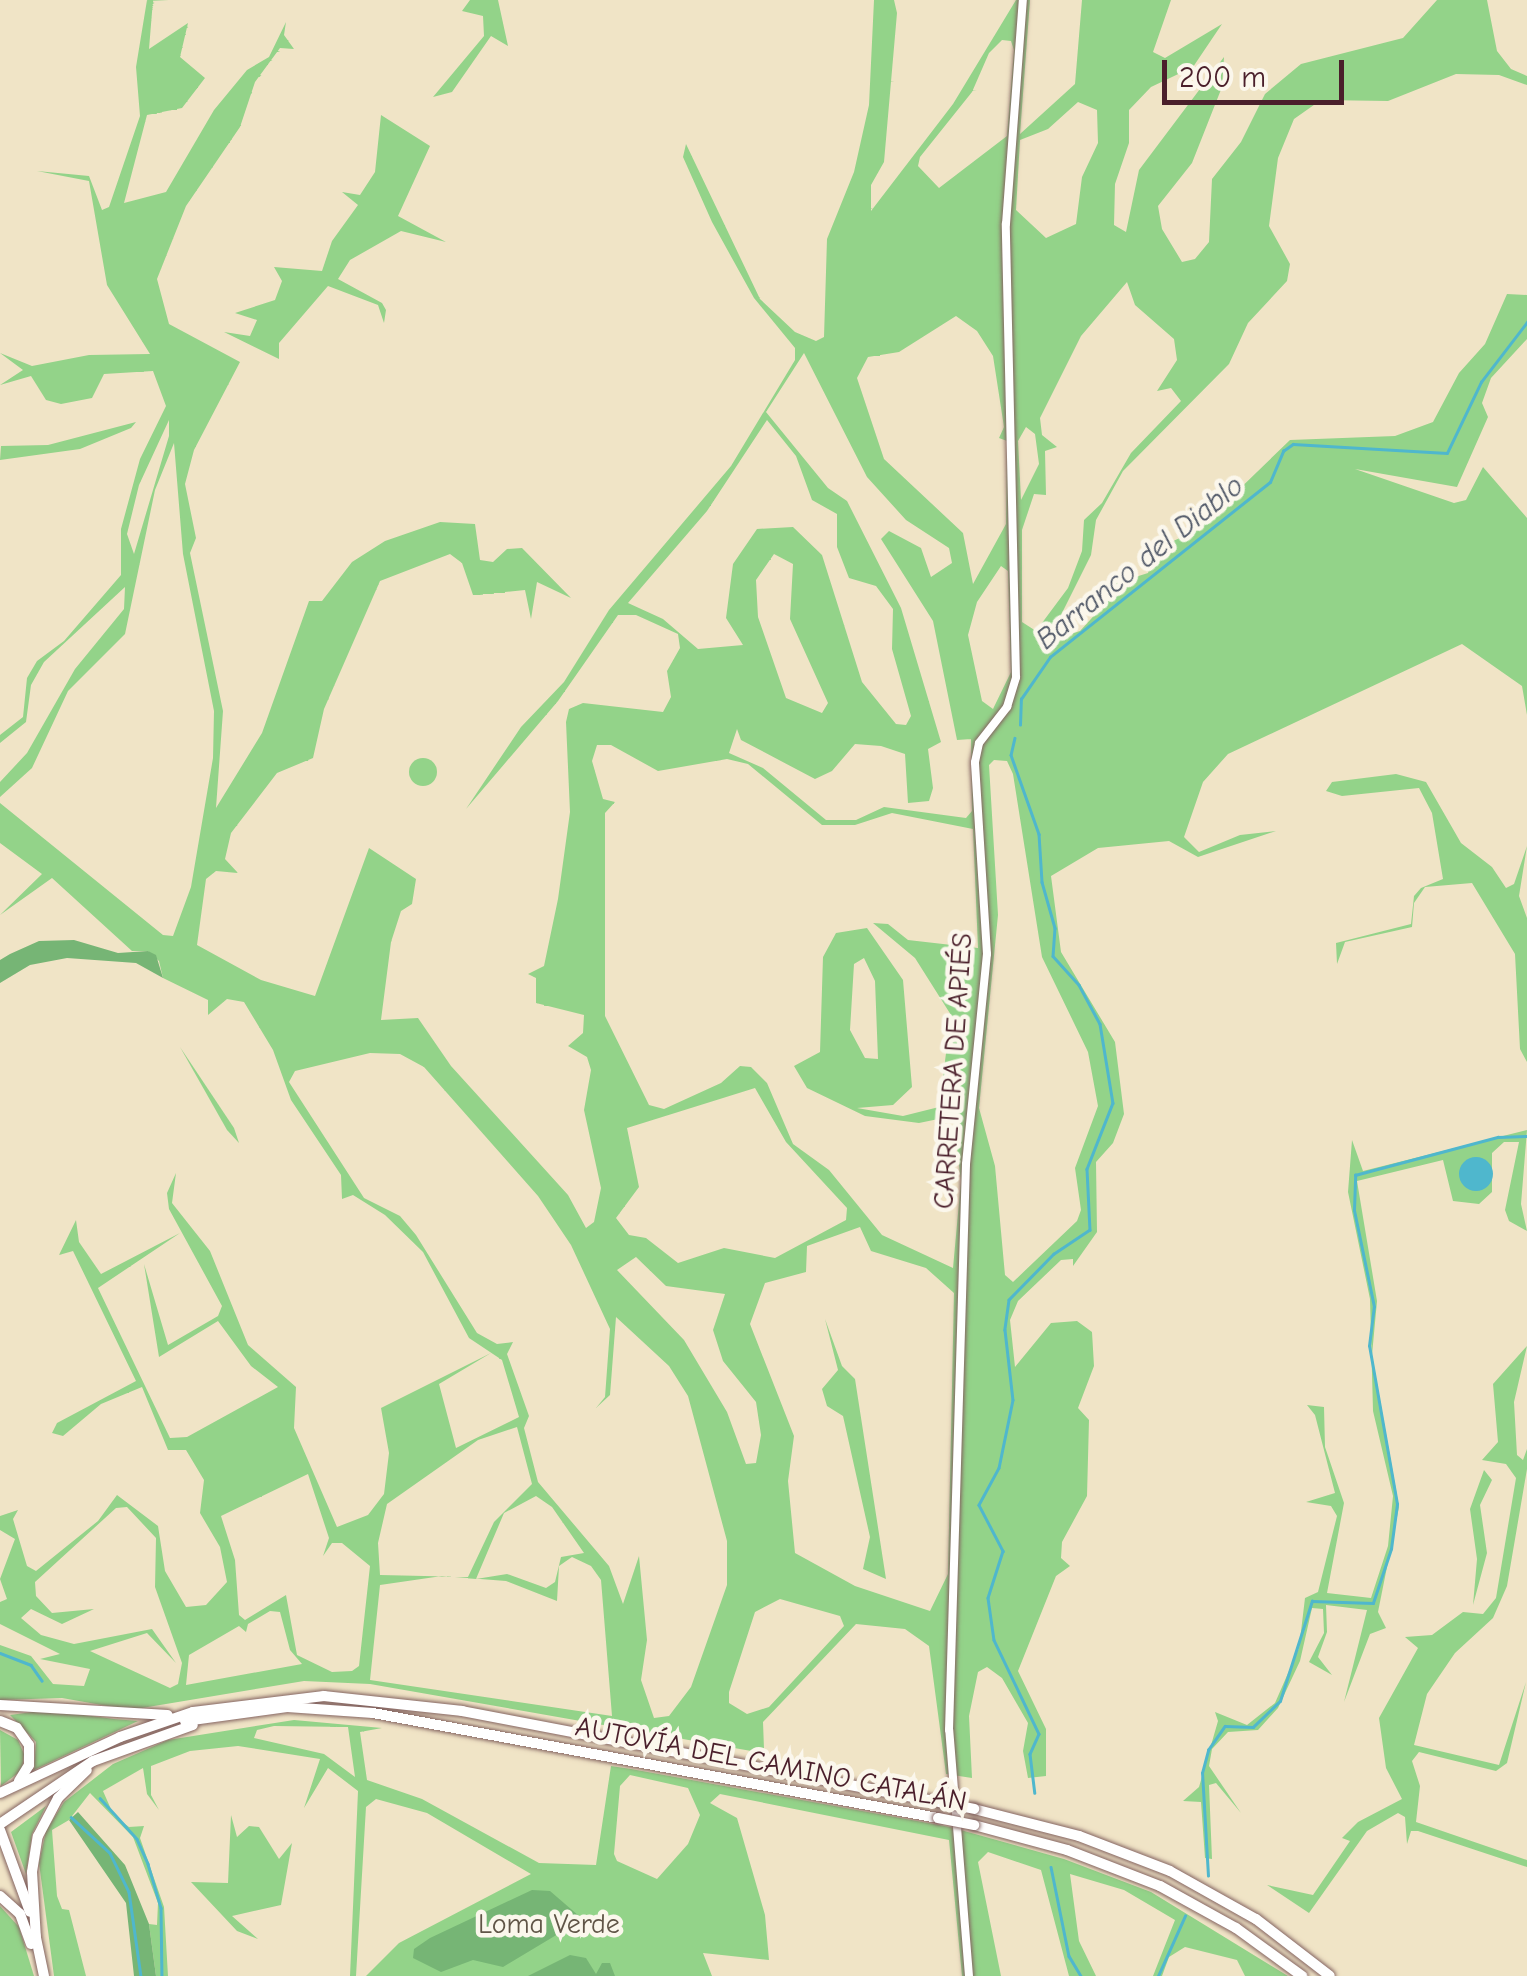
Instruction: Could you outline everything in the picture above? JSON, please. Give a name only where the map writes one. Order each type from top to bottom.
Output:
[{"type":"highway","name":"AUTOVÍA DEL CAMINO CATALÁN","points":[[197,1715],[292,1696],[423,1704],[974,1809],[1080,1836],[1170,1871],[1256,1919],[1330,1976]]},
{"type":"highway","points":[[0,1708],[47,1705],[138,1717],[197,1715]]},
{"type":"highway","name":"AUTOVÍA DEL CAMINO CATALÁN","points":[[197,1715],[300,1707],[422,1720],[974,1825],[1067,1850],[1160,1886],[1236,1928],[1302,1976]]},
{"type":"highway","points":[[3,1794],[120,1736],[197,1715]]},
{"type":"highway","points":[[3,1794],[122,1742],[197,1715]]},
{"type":"highway","points":[[43,1971],[0,1827],[18,1809],[118,1750],[192,1725],[258,1715],[422,1720]]},
{"type":"highway","points":[[0,1721],[18,1728],[29,1745],[29,1765],[16,1785]]},
{"type":"highway","points":[[36,1938],[32,1861],[42,1825],[66,1789],[118,1750]]},
{"type":"highway","points":[[0,1896],[23,1920],[43,1971]]},
{"type":"street","name":"CARRETERA DE APIÉS","points":[[969,1976],[949,1730],[966,1164],[987,954],[975,762],[985,734],[1012,693],[1016,660],[1006,224],[1023,0]]},
{"type":"green space","points":[[147,0],[153,0],[149,49],[188,23],[180,57],[205,78],[182,108],[147,115],[124,203],[166,192],[214,110],[247,70],[269,57],[286,22],[284,35],[294,49],[280,48],[255,82],[240,127],[186,206],[157,279],[169,324],[240,362],[194,450],[185,484],[196,538],[190,553],[223,711],[216,808],[262,733],[309,601],[322,601],[352,562],[385,541],[440,522],[475,524],[480,560],[493,562],[507,549],[522,548],[571,598],[537,582],[531,619],[525,590],[473,595],[462,563],[450,554],[380,581],[324,709],[313,758],[277,773],[231,833],[225,859],[238,873],[216,871],[206,879],[197,945],[261,980],[315,996],[369,848],[416,879],[412,904],[401,911],[391,942],[381,1020],[418,1018],[451,1066],[568,1195],[586,1228],[594,1222],[601,1188],[584,1110],[591,1070],[587,1057],[568,1046],[583,1033],[584,1015],[536,1003],[536,978],[528,974],[544,966],[558,899],[570,812],[566,722],[569,709],[583,703],[663,712],[671,697],[667,671],[680,648],[678,634],[636,615],[618,615],[558,701],[466,809],[521,727],[564,682],[609,610],[731,466],[795,360],[795,348],[754,298],[712,222],[683,157],[686,144],[760,299],[795,332],[816,341],[824,337],[827,239],[854,172],[869,105],[874,0],[894,0],[897,13],[884,162],[871,185],[871,211],[953,104],[1016,0],[1030,0],[1020,134],[1075,84],[1082,0],[1171,0],[1153,52],[1165,58],[1222,24],[1193,67],[1151,87],[1129,110],[1129,143],[1115,184],[1114,225],[1126,232],[1139,170],[1224,57],[1222,87],[1192,163],[1158,206],[1162,229],[1182,262],[1195,259],[1209,242],[1212,179],[1241,142],[1265,94],[1301,64],[1403,38],[1437,0],[1487,0],[1497,51],[1511,69],[1527,76],[1527,85],[1499,75],[1456,74],[1388,101],[1321,100],[1294,119],[1278,158],[1269,226],[1290,264],[1287,281],[1248,323],[1229,364],[1123,471],[1096,520],[1091,555],[1058,621],[1060,637],[1080,631],[1101,608],[1107,586],[1148,573],[1157,548],[1196,531],[1290,440],[1395,436],[1433,422],[1459,373],[1485,344],[1507,294],[1527,295],[1527,339],[1491,378],[1482,403],[1488,417],[1457,487],[1355,469],[1454,503],[1466,500],[1483,467],[1527,518],[1527,715],[1522,686],[1462,644],[1228,754],[1203,782],[1184,837],[1199,852],[1240,835],[1276,831],[1198,857],[1169,841],[1098,848],[1051,876],[1061,952],[1115,1042],[1124,1114],[1113,1143],[1096,1162],[1097,1232],[1073,1266],[1073,1259],[1061,1260],[1018,1301],[1010,1320],[1015,1367],[1051,1323],[1077,1321],[1092,1332],[1094,1366],[1078,1408],[1089,1420],[1087,1496],[1062,1542],[1061,1558],[1070,1566],[1056,1576],[1018,1671],[1046,1729],[1046,1776],[1028,1778],[1023,1751],[1028,1723],[1002,1678],[987,1667],[978,1672],[969,1716],[972,1778],[946,1774],[929,1646],[905,1629],[856,1624],[763,1722],[764,1749],[757,1752],[370,1684],[304,1681],[130,1710],[62,1698],[0,1700],[0,1645],[31,1656],[53,1684],[84,1686],[90,1669],[40,1659],[60,1654],[0,1624],[0,1602],[7,1599],[0,1579],[15,1539],[0,1530],[0,1516],[18,1510],[13,1519],[27,1566],[36,1571],[98,1521],[117,1495],[158,1526],[165,1571],[186,1607],[206,1605],[227,1582],[220,1547],[200,1513],[204,1480],[186,1450],[168,1450],[142,1387],[101,1404],[63,1436],[52,1433],[57,1423],[136,1381],[73,1251],[59,1255],[76,1220],[79,1242],[101,1274],[180,1233],[98,1288],[170,1438],[187,1437],[278,1387],[251,1366],[218,1321],[159,1357],[144,1264],[168,1345],[218,1316],[222,1306],[169,1209],[167,1193],[176,1173],[172,1203],[210,1251],[248,1345],[296,1387],[294,1428],[337,1527],[368,1515],[384,1494],[389,1453],[381,1408],[491,1353],[439,1384],[456,1448],[519,1417],[502,1360],[469,1338],[423,1252],[385,1215],[353,1195],[342,1199],[341,1175],[291,1100],[273,1050],[244,1002],[227,999],[208,1015],[208,1000],[163,978],[159,961],[148,951],[132,951],[52,878],[0,915],[42,874],[0,843],[0,803],[163,935],[173,936],[191,887],[213,758],[214,711],[183,554],[174,443],[155,490],[125,634],[68,691],[32,768],[0,797],[0,782],[27,753],[75,669],[124,609],[125,587],[44,662],[31,685],[26,722],[0,743],[0,735],[23,717],[27,678],[37,661],[64,641],[121,575],[121,529],[140,459],[166,406],[153,371],[104,374],[92,398],[61,404],[46,400],[31,376],[0,385],[23,370],[0,353],[32,366],[89,355],[150,354],[107,285],[89,181],[37,171],[89,176],[102,210],[109,207],[140,116],[136,67]],"holes":[[[1002,40],[1011,41],[1014,50],[1007,136],[939,188],[918,166],[920,157],[972,92],[989,53]],[[1078,102],[1097,110],[1098,143],[1082,177],[1076,224],[1046,238],[1016,210],[1020,140],[1048,129]],[[1127,282],[1135,305],[1174,339],[1177,360],[1157,391],[1171,388],[1181,401],[1131,453],[1102,503],[1084,520],[1082,551],[1068,588],[1036,631],[1022,622],[1022,530],[1034,494],[1046,495],[1045,451],[1057,447],[1042,435],[1040,418],[1081,336]],[[956,316],[977,331],[993,356],[1004,427],[999,438],[1007,441],[1006,524],[973,584],[963,533],[884,459],[857,378],[868,357],[899,352]],[[804,353],[867,477],[906,520],[949,548],[952,563],[931,577],[921,548],[889,531],[881,539],[933,621],[957,740],[971,739],[972,811],[966,818],[884,807],[856,820],[826,820],[763,768],[729,753],[737,729],[741,740],[815,779],[832,771],[855,744],[881,746],[905,754],[908,803],[929,801],[933,788],[928,749],[941,742],[901,608],[847,501],[828,488],[766,412]],[[169,420],[169,436],[134,554],[127,534],[139,485]],[[767,420],[796,456],[812,500],[837,514],[837,547],[849,578],[876,586],[893,609],[892,649],[911,716],[906,725],[896,724],[862,682],[822,555],[793,527],[757,529],[733,564],[726,618],[743,645],[698,649],[663,619],[628,603],[707,511]],[[1026,427],[1035,434],[1039,464],[1021,500],[1018,441]],[[774,554],[793,564],[790,619],[828,703],[822,713],[786,698],[758,617],[756,580]],[[1001,566],[1008,571],[1011,672],[993,709],[982,701],[968,635],[977,602]],[[597,745],[611,745],[658,771],[727,759],[748,764],[822,825],[855,825],[892,813],[973,829],[978,948],[908,940],[888,924],[873,923],[915,958],[951,1015],[939,1107],[903,1116],[857,1108],[893,1105],[912,1087],[903,980],[867,928],[836,933],[823,957],[820,1052],[794,1066],[807,1088],[865,1116],[919,1123],[953,1116],[961,1181],[953,1268],[882,1235],[829,1170],[793,1144],[767,1083],[751,1067],[740,1066],[721,1083],[664,1109],[649,1105],[605,1016],[605,813],[615,802],[603,799],[592,761]],[[994,760],[1007,761],[1013,774],[1042,957],[1088,1052],[1098,1106],[1075,1168],[1081,1210],[1077,1221],[1013,1282],[1005,1275],[995,1166],[979,1108],[998,915],[989,765]],[[864,958],[875,981],[878,1059],[865,1058],[850,1030],[854,964]],[[370,1053],[400,1054],[424,1067],[538,1196],[571,1245],[610,1329],[605,1397],[596,1408],[610,1395],[616,1317],[669,1366],[688,1396],[727,1541],[727,1585],[691,1687],[669,1716],[654,1718],[641,1680],[647,1640],[639,1556],[623,1604],[609,1566],[538,1482],[524,1428],[529,1416],[507,1354],[513,1342],[497,1344],[477,1333],[400,1216],[364,1198],[289,1082],[295,1071]],[[755,1088],[786,1142],[847,1208],[846,1220],[775,1258],[724,1248],[678,1263],[646,1238],[629,1235],[616,1218],[639,1187],[627,1128]],[[860,1227],[871,1251],[926,1268],[954,1293],[948,1574],[930,1611],[855,1586],[795,1553],[788,1481],[794,1436],[750,1324],[765,1283],[806,1272],[807,1246]],[[636,1257],[666,1286],[725,1294],[713,1330],[723,1361],[756,1402],[761,1435],[756,1463],[746,1464],[727,1412],[684,1340],[617,1270]],[[517,1427],[532,1484],[494,1522],[468,1577],[449,1577],[476,1579],[504,1513],[536,1496],[552,1507],[584,1553],[561,1557],[555,1582],[546,1588],[507,1574],[477,1579],[506,1581],[557,1601],[559,1566],[572,1557],[591,1566],[601,1580],[612,1716],[370,1680],[380,1585],[440,1576],[380,1575],[378,1543],[387,1504],[478,1440]],[[308,1474],[329,1538],[323,1556],[332,1543],[342,1543],[370,1566],[359,1666],[352,1671],[332,1672],[297,1655],[286,1595],[245,1620],[239,1615],[235,1560],[221,1516]],[[127,1507],[156,1538],[155,1587],[182,1663],[178,1684],[170,1688],[90,1651],[147,1633],[176,1663],[152,1629],[74,1644],[41,1635],[21,1618],[31,1609],[62,1624],[94,1609],[52,1613],[36,1596],[35,1582],[116,1508]],[[780,1599],[840,1616],[844,1626],[769,1707],[747,1714],[729,1703],[729,1692],[755,1612]],[[270,1611],[280,1612],[290,1650],[302,1664],[186,1685],[189,1655],[239,1626],[246,1632],[248,1624]]]},
{"type":"green space","points":[[470,0],[498,0],[508,46],[491,36],[452,92],[433,97],[484,36],[483,16],[462,11]]},
{"type":"green space","points":[[381,115],[430,146],[398,216],[446,242],[401,231],[350,260],[338,279],[382,303],[386,310],[384,323],[378,305],[328,286],[279,343],[279,359],[224,332],[250,336],[257,320],[235,313],[275,300],[282,281],[274,267],[322,271],[332,241],[358,205],[342,192],[360,195],[375,172]]},
{"type":"green space","points":[[136,422],[131,428],[80,449],[0,460],[1,446],[48,445]]},
{"type":"green space","points":[[423,758],[433,762],[437,772],[433,782],[423,786],[413,782],[409,772],[413,762]]},
{"type":"green space","points":[[1396,774],[1426,782],[1461,843],[1492,867],[1506,888],[1514,884],[1527,846],[1519,896],[1527,918],[1527,1062],[1520,1049],[1515,954],[1472,883],[1425,887],[1414,903],[1412,927],[1345,942],[1337,964],[1336,943],[1411,924],[1414,896],[1421,888],[1443,879],[1432,813],[1419,788],[1342,796],[1326,791],[1332,782]]},
{"type":"green space","points":[[74,940],[118,953],[148,951],[156,955],[163,978],[136,963],[67,958],[30,965],[0,983],[0,960],[10,954],[39,941]]},
{"type":"green space","points":[[180,1047],[234,1128],[239,1143],[227,1130]]},
{"type":"green space","points":[[1527,1130],[1521,1204],[1527,1231],[1509,1221],[1505,1210],[1519,1142],[1504,1142],[1492,1153],[1492,1192],[1479,1204],[1453,1201],[1443,1160],[1357,1181],[1377,1301],[1372,1355],[1399,1507],[1378,1612],[1386,1628],[1370,1634],[1344,1702],[1367,1610],[1326,1605],[1327,1632],[1318,1657],[1332,1675],[1309,1662],[1324,1633],[1323,1609],[1312,1608],[1300,1661],[1278,1708],[1258,1730],[1228,1732],[1212,1749],[1209,1766],[1241,1813],[1216,1783],[1209,1785],[1212,1859],[1205,1858],[1201,1802],[1183,1801],[1199,1787],[1218,1721],[1215,1712],[1247,1725],[1275,1703],[1299,1648],[1305,1598],[1318,1592],[1337,1516],[1331,1506],[1306,1502],[1335,1493],[1315,1415],[1307,1405],[1324,1407],[1325,1447],[1344,1503],[1327,1593],[1371,1598],[1388,1546],[1393,1496],[1373,1411],[1370,1299],[1348,1192],[1352,1140],[1363,1171]]},
{"type":"green space","points":[[825,1319],[842,1366],[855,1379],[886,1579],[863,1569],[870,1537],[843,1416],[827,1406],[822,1389],[838,1370]]},
{"type":"green space","points":[[1527,1346],[1514,1402],[1517,1455],[1523,1460],[1527,1449],[1527,1469],[1507,1586],[1493,1618],[1455,1653],[1427,1694],[1414,1745],[1499,1765],[1526,1682],[1507,1763],[1496,1771],[1419,1752],[1412,1761],[1420,1786],[1416,1822],[1527,1860],[1527,1867],[1418,1831],[1411,1831],[1407,1844],[1405,1817],[1398,1813],[1367,1831],[1309,1913],[1267,1885],[1313,1895],[1350,1841],[1342,1838],[1358,1822],[1402,1799],[1386,1768],[1379,1718],[1418,1648],[1405,1637],[1432,1635],[1463,1612],[1483,1614],[1496,1598],[1516,1478],[1506,1464],[1482,1460],[1498,1442],[1493,1384]]},
{"type":"green space","points":[[1484,1470],[1492,1480],[1480,1505],[1487,1553],[1473,1605],[1477,1559],[1470,1509]]},
{"type":"green space","points":[[47,1710],[138,1721],[34,1770],[36,1742],[10,1715]]},
{"type":"green space","name":"Loma Verde","points":[[294,1720],[382,1728],[360,1732],[367,1780],[422,1799],[539,1863],[596,1865],[611,1766],[950,1827],[1064,1859],[1151,1892],[1288,1976],[1245,1976],[1237,1960],[1185,1947],[1169,1957],[1162,1976],[1153,1976],[1175,1920],[1124,1890],[1070,1874],[1079,1941],[1096,1976],[1069,1976],[1041,1870],[988,1852],[978,1862],[1001,1976],[962,1976],[949,1840],[720,1794],[710,1803],[737,1818],[765,1915],[769,1960],[703,1953],[712,1976],[366,1976],[399,1943],[531,1874],[427,1813],[376,1799],[366,1807],[356,1976],[350,1976],[358,1791],[328,1768],[304,1808],[320,1759],[238,1746],[190,1751],[151,1766],[151,1795],[159,1810],[147,1794],[143,1768],[103,1791],[114,1816],[129,1827],[144,1826],[140,1838],[164,1907],[168,1976],[156,1976],[149,1924],[157,1925],[158,1903],[133,1837],[90,1793],[69,1820],[52,1830],[57,1896],[62,1909],[69,1910],[86,1976],[54,1976],[39,1863],[46,1831],[64,1802],[113,1764],[168,1740]],"holes":[[[274,1726],[348,1727],[355,1777],[324,1754],[254,1738],[257,1730]],[[630,1775],[688,1788],[700,1815],[688,1844],[657,1879],[617,1861],[614,1854],[620,1786]]]},
{"type":"green space","points":[[0,1730],[18,1740],[24,1754],[22,1770],[1,1786]]},
{"type":"green space","points":[[46,1806],[32,1834],[26,1874],[11,1832]]},
{"type":"green space","points":[[78,1812],[125,1865],[149,1924],[156,1976],[134,1976],[126,1903],[69,1820]]},
{"type":"green space","points":[[231,1815],[237,1837],[249,1826],[259,1827],[279,1859],[292,1843],[281,1905],[232,1916],[258,1939],[237,1931],[191,1882],[228,1883]]},
{"type":"green space","name":"Loma Verde","points":[[532,1890],[550,1891],[579,1916],[578,1922],[503,1967],[473,1960],[441,1972],[413,1958],[414,1949],[430,1938]]},
{"type":"green space","points":[[0,1906],[19,1927],[34,1976],[0,1976]]},
{"type":"green space","points":[[570,1955],[586,1958],[596,1974],[602,1963],[610,1963],[615,1976],[528,1976]]},
{"type":"water","points":[[1476,1157],[1488,1162],[1493,1174],[1488,1186],[1476,1191],[1464,1186],[1459,1174],[1464,1162]]},
{"type":"waterway","name":"Barranco del Diablo","points":[[1020,725],[1021,699],[1050,657],[1270,482],[1283,451],[1293,444],[1447,453],[1481,382],[1527,322]]},
{"type":"waterway","name":"Barranco del Diablo","points":[[1015,738],[1011,755],[1039,834],[1042,882],[1055,928],[1053,956],[1079,985],[1100,1024],[1113,1103],[1087,1169],[1090,1230],[1054,1254],[1009,1300],[1005,1330],[1013,1400],[999,1468],[979,1505],[1003,1551],[988,1598],[994,1640],[1039,1734],[1030,1754],[1035,1793]]},
{"type":"waterway","points":[[1208,1876],[1202,1773],[1208,1750],[1225,1726],[1253,1727],[1280,1701],[1312,1601],[1373,1603],[1391,1549],[1397,1504],[1369,1346],[1374,1307],[1354,1210],[1355,1175],[1498,1137],[1527,1136]]},
{"type":"waterway","points":[[0,1653],[31,1665],[42,1681]]},
{"type":"waterway","points":[[100,1798],[137,1839],[148,1864],[161,1908],[162,1976]]},
{"type":"waterway","points":[[71,1817],[110,1853],[129,1892],[141,1976]]},
{"type":"waterway","name":"Barranco del Diablo","points":[[1051,1867],[1069,1956],[1081,1976]]},
{"type":"waterway","points":[[1158,1976],[1185,1916]]}]
